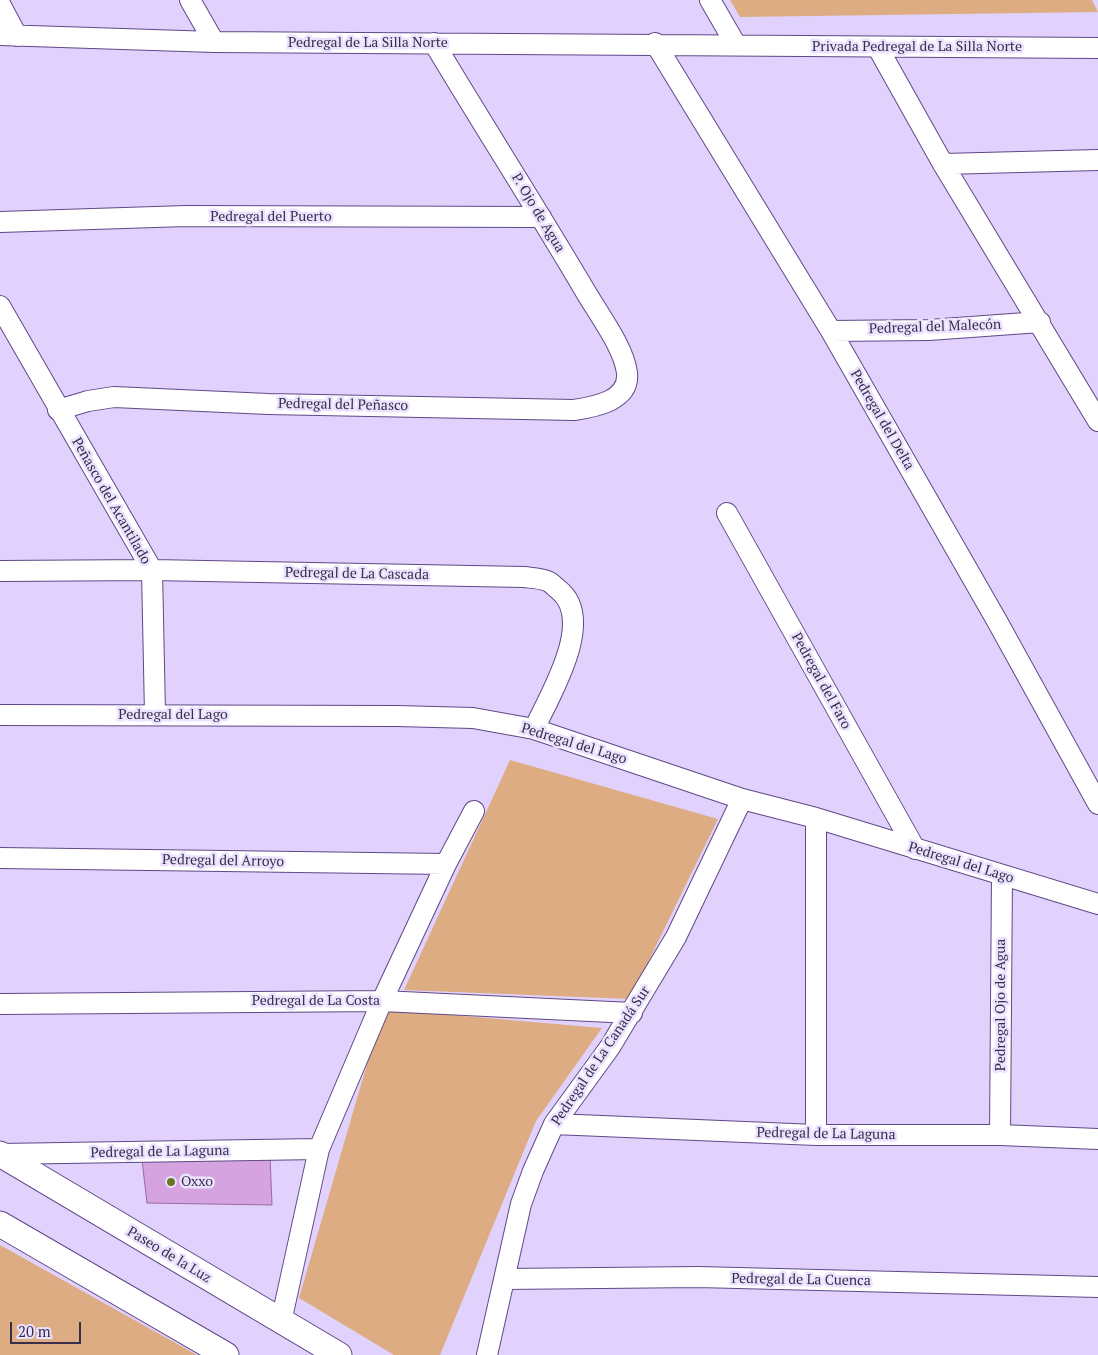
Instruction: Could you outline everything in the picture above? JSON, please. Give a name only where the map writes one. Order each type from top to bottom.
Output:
[{"type":"street","points":[[190,0],[214,42]]},
{"type":"street","points":[[710,0],[736,45]]},
{"type":"street","points":[[0,4],[9,36]]},
{"type":"street","name":"Pedregal de La Silla Norte","points":[[9,36],[214,42],[655,43],[736,45]]},
{"type":"street","name":"P. Ojo de Agua","points":[[434,43],[541,217],[622,356],[627,374],[623,389]]},
{"type":"street","name":"Pedregal del Delta","points":[[655,43],[831,330],[997,621],[1098,804]]},
{"type":"street","name":"Privada Pedregal de La Silla Norte","points":[[736,45],[878,48],[1098,48]]},
{"type":"street","points":[[878,48],[943,164],[1040,322],[1098,422]]},
{"type":"street","points":[[943,164],[1098,160]]},
{"type":"street","name":"Pedregal del Puerto","points":[[0,222],[186,216],[541,217]]},
{"type":"street","name":"Peñasco del Acantilado","points":[[0,306],[58,410],[152,570],[155,714]]},
{"type":"street","name":"Pedregal del Malecón","points":[[831,330],[929,330],[1040,322]]},
{"type":"street","name":"Pedregal del Peñasco","points":[[58,410],[88,400],[114,396],[268,404],[574,410],[598,407],[611,401],[623,389]]},
{"type":"street","name":"Pedregal del Faro","points":[[727,513],[915,849]]},
{"type":"street","name":"Pedregal de La Cascada","points":[[0,571],[152,570],[524,577],[548,581],[563,594],[573,608],[574,631],[566,657],[534,729]]},
{"type":"street","name":"Pedregal del Lago","points":[[0,715],[155,714],[473,718],[534,729],[742,799],[816,818],[1098,904]]},
{"type":"street","name":"Pedregal de La Canadá Sur","points":[[487,1355],[521,1204],[554,1124],[632,1013],[676,937],[742,799]]},
{"type":"street","points":[[281,1322],[319,1150],[382,1001],[446,864],[474,810]]},
{"type":"street","points":[[816,818],[816,1135]]},
{"type":"street","name":"Pedregal del Arroyo","points":[[0,858],[446,864]]},
{"type":"street","name":"Pedregal Ojo de Agua","points":[[1000,1135],[1002,875]]},
{"type":"street","name":"Pedregal de La Costa","points":[[0,1004],[382,1001],[632,1013]]},
{"type":"street","name":"Pedregal de La Laguna","points":[[554,1124],[816,1135],[1000,1135],[1098,1139]]},
{"type":"street","name":"Pedregal de La Laguna","points":[[0,1154],[319,1150]]},
{"type":"street","name":"Paseo de la Luz","points":[[0,1154],[281,1322],[310,1345],[339,1355]]},
{"type":"street","points":[[0,1224],[226,1355]]},
{"type":"street","name":"Pedregal de La Cuenca","points":[[504,1279],[698,1277],[1098,1286]]},
{"type":"shaded area","points":[[730,0],[1092,0],[1098,12],[740,17]]},
{"type":"shaded area","points":[[510,760],[718,819],[630,999],[404,990]]},
{"type":"shaded area","points":[[383,1009],[602,1028],[536,1121],[440,1355],[394,1355],[299,1298]]},
{"type":"shaded area","points":[[0,1245],[197,1355],[0,1355]]},
{"type":"building","points":[[270,1155],[272,1205],[147,1203],[142,1160]]},
{"type":"place","name":"Oxxo","points":[[171,1182]]}]
